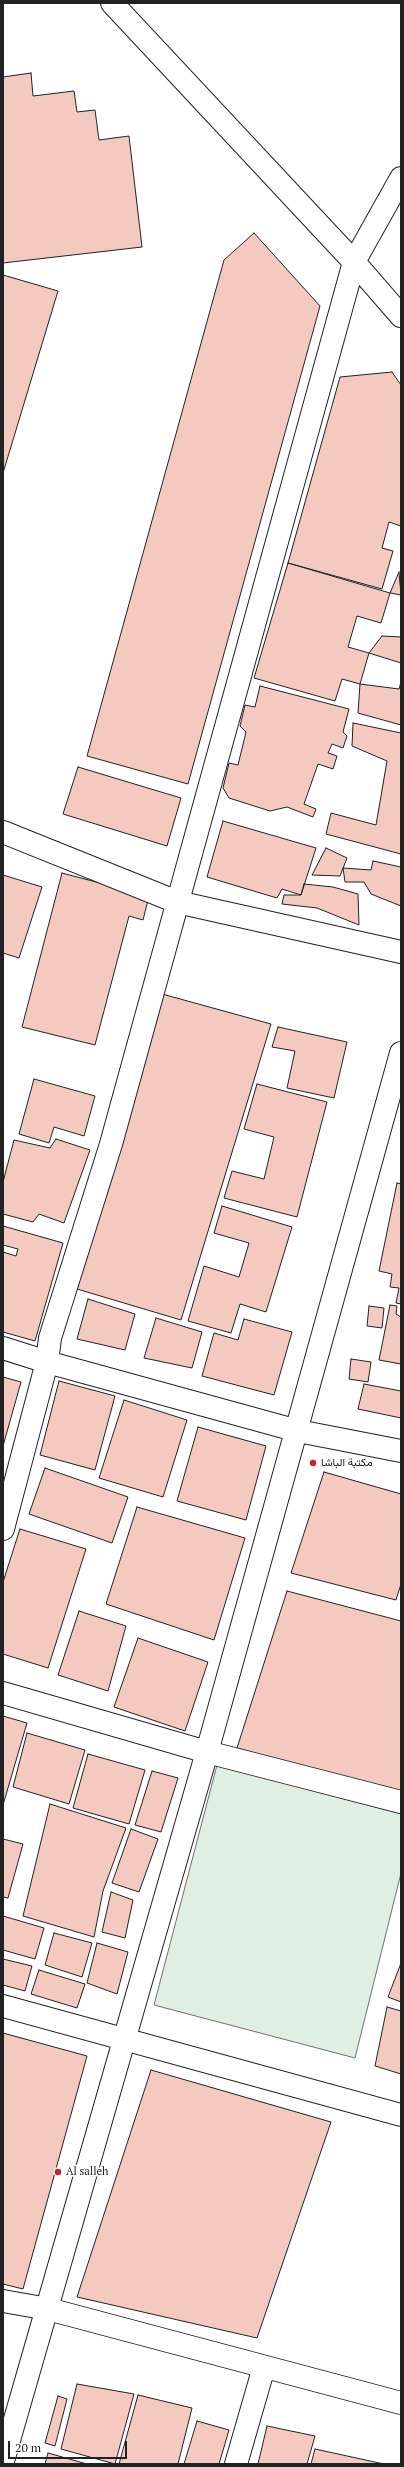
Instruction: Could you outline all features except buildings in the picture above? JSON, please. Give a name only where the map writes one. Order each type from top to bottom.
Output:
[{"type":"street","points":[[112,3],[354,262],[401,316]]},
{"type":"street","points":[[3,1529],[47,1362],[50,1338],[111,1144],[354,262],[401,178]]},
{"type":"street","points":[[3,832],[177,902],[401,952]]},
{"type":"street","points":[[3,2461],[48,2309],[298,1431],[401,1053]]},
{"type":"street","points":[[3,1348],[47,1362],[298,1431],[401,1451]]},
{"type":"street","points":[[3,1694],[207,1752],[401,1802]]},
{"type":"street","points":[[3,2006],[401,2115]]},
{"type":"street","points":[[3,2301],[48,2309],[401,2403]]},
{"type":"street","points":[[236,2464],[264,2366]]},
{"type":"green space","points":[[217,1765],[401,1814],[401,1873],[355,2058],[154,2005]]},
{"type":"place","name":"مكتبة الباشا","points":[[313,1463]]},
{"type":"place","name":"Al salleh","points":[[58,2172]]}]
